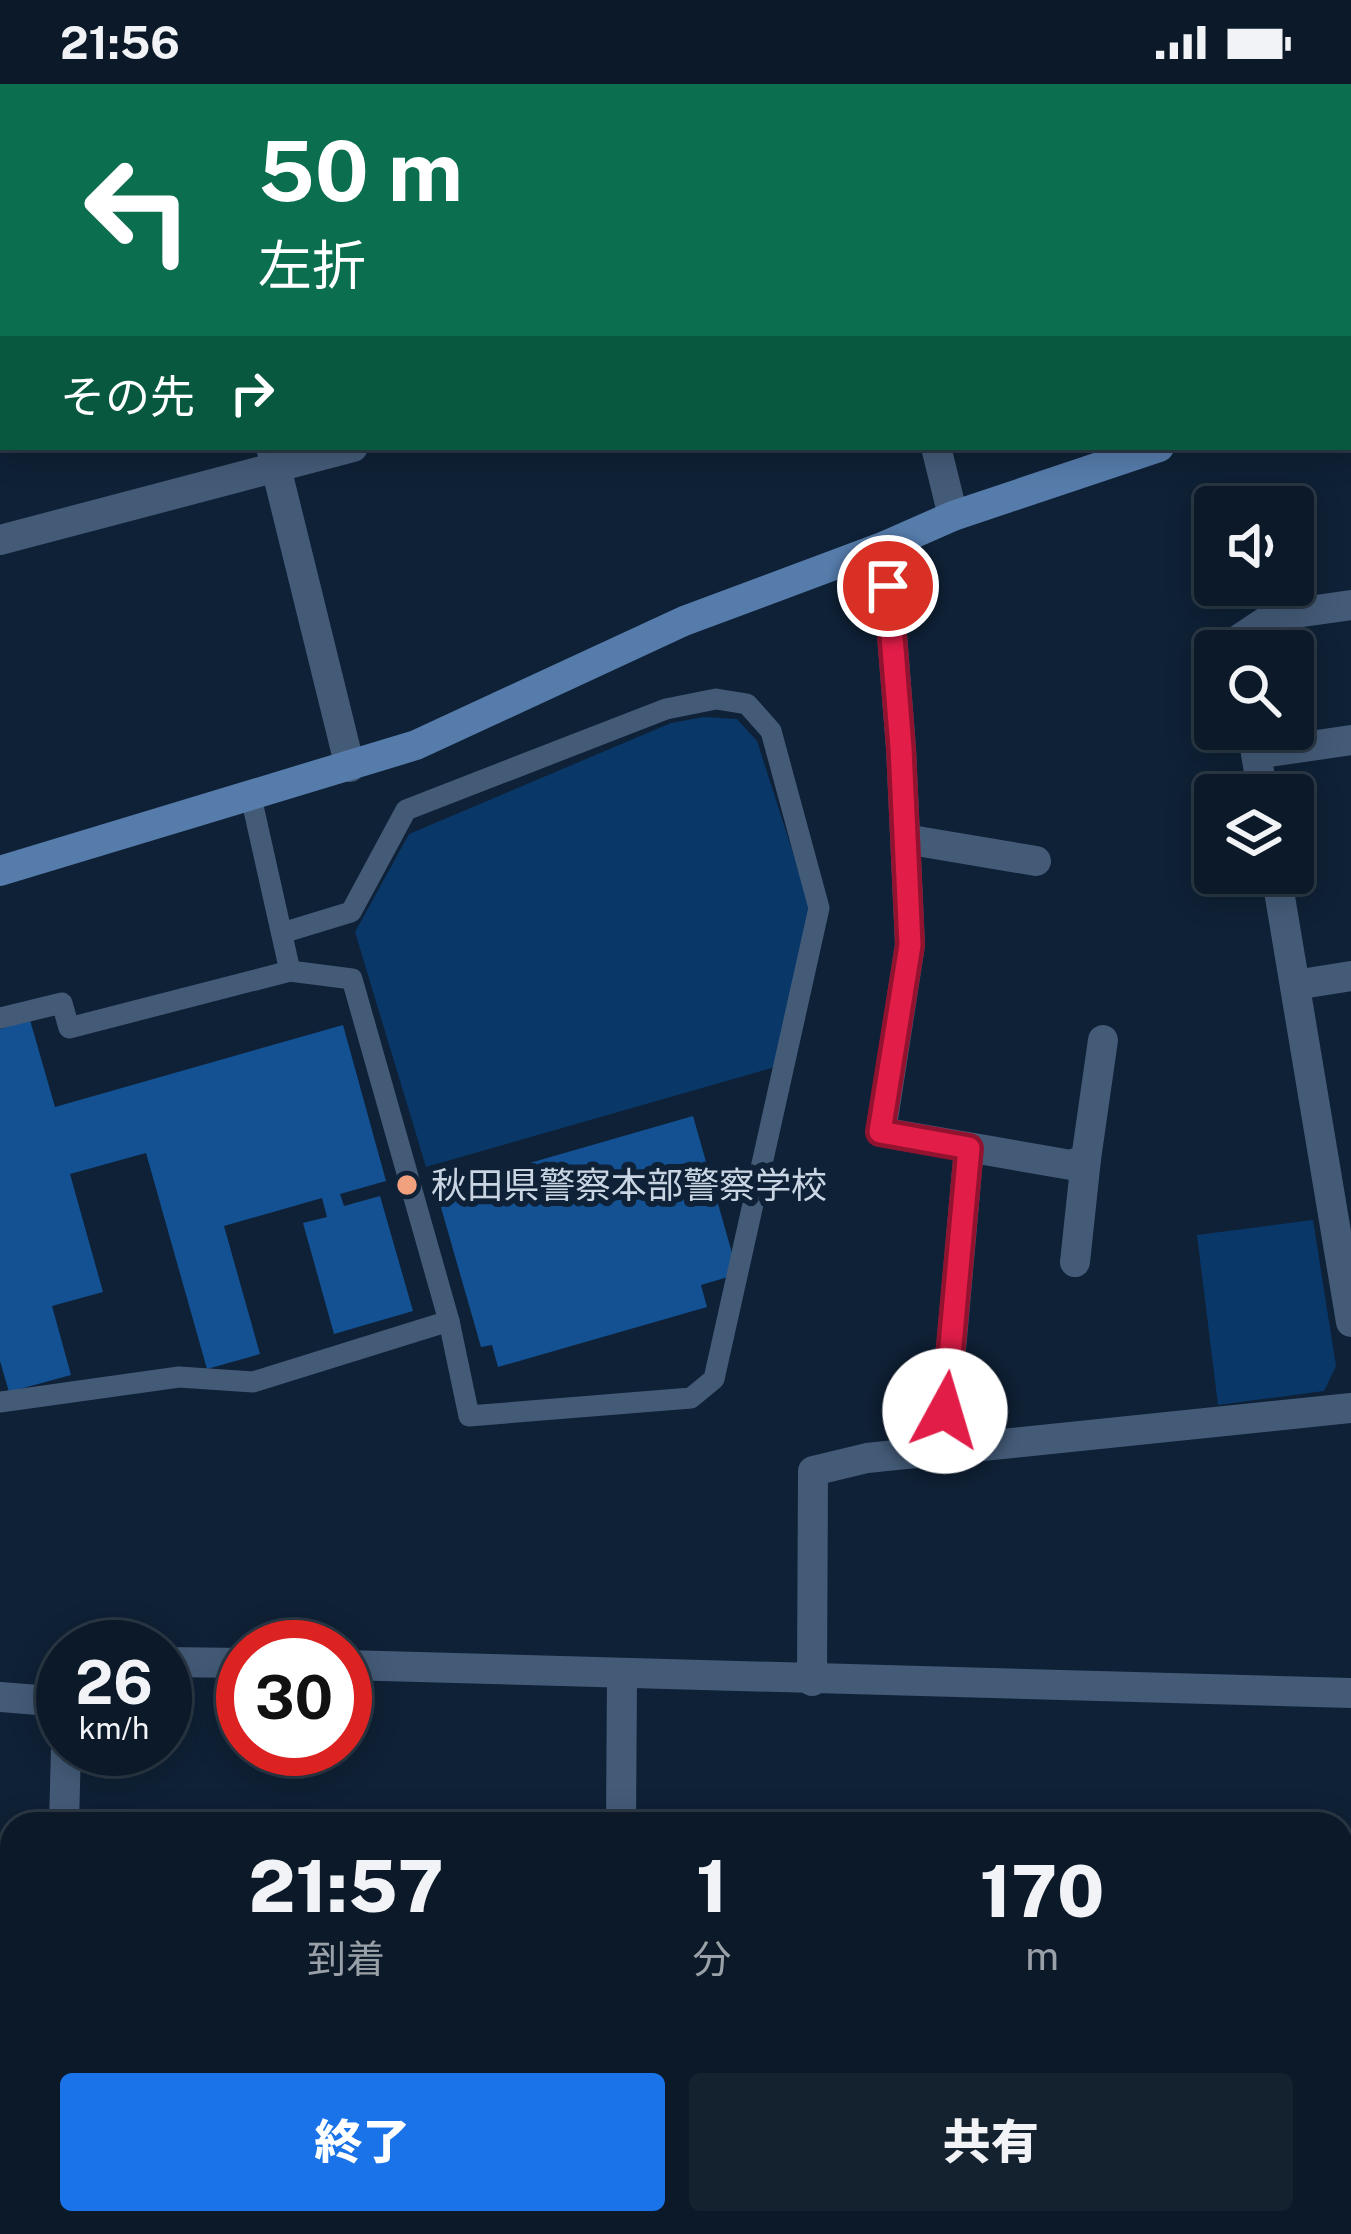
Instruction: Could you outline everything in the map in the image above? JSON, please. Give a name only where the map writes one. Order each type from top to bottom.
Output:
[{"type":"street","points":[[0,540],[274,458],[331,450]]},
{"type":"street","points":[[937,450],[953,516]]},
{"type":"street","points":[[0,871],[416,745],[684,621],[953,516],[1150,450]]},
{"type":"street","points":[[274,458],[350,767]]},
{"type":"street","points":[[885,546],[910,945],[880,1132],[1071,1165],[1086,1159]]},
{"type":"street","points":[[1253,630],[1274,616],[1351,605]]},
{"type":"street","points":[[1314,741],[1351,740]]},
{"type":"street","points":[[905,839],[1036,861]]},
{"type":"street","points":[[1280,894],[1351,1322]]},
{"type":"street","points":[[1295,985],[1351,976]]},
{"type":"street","points":[[1075,1262],[1103,1040]]},
{"type":"street","points":[[941,1450],[969,1148]]},
{"type":"street","points":[[812,1681],[813,1471],[867,1458],[1351,1408]]},
{"type":"street","points":[[372,1666],[1351,1694]]},
{"type":"street","points":[[621,1812],[622,1676]]},
{"type":"street","points":[[0,1697],[36,1700]]},
{"type":"street","points":[[64,1812],[65,1776]]},
{"type":"lane","points":[[0,1018],[62,1003],[69,1028],[290,971],[352,980],[449,1321],[469,1416],[691,1398],[714,1379],[819,908],[771,731],[747,704],[716,699],[666,710],[406,810],[351,912],[282,933]]},
{"type":"lane","points":[[251,797],[290,971]]},
{"type":"lane","points":[[0,1402],[179,1377],[253,1382],[449,1321]]},
{"type":"shaded area","points":[[704,717],[737,719],[757,741],[812,912],[782,1065],[426,1167],[355,932],[409,834],[671,723]]},
{"type":"shaded area","points":[[1313,1220],[1336,1366],[1324,1391],[1218,1405],[1197,1235]]},
{"type":"building","points":[[30,1020],[55,1107],[343,1025],[386,1181],[340,1194],[344,1206],[380,1196],[413,1311],[334,1334],[303,1223],[327,1217],[322,1198],[224,1226],[260,1354],[207,1369],[146,1153],[70,1174],[103,1292],[52,1306],[71,1375],[9,1392],[0,1361],[0,1029]]},
{"type":"building","points":[[693,1116],[738,1274],[701,1285],[707,1307],[498,1367],[492,1345],[481,1347],[436,1190]]},
{"type":"place","name":"秋田県警察本部警察学校","points":[[407,1185]]},
{"type":"route","points":[[888,586],[910,945],[880,1132],[969,1148],[945,1411]]}]
